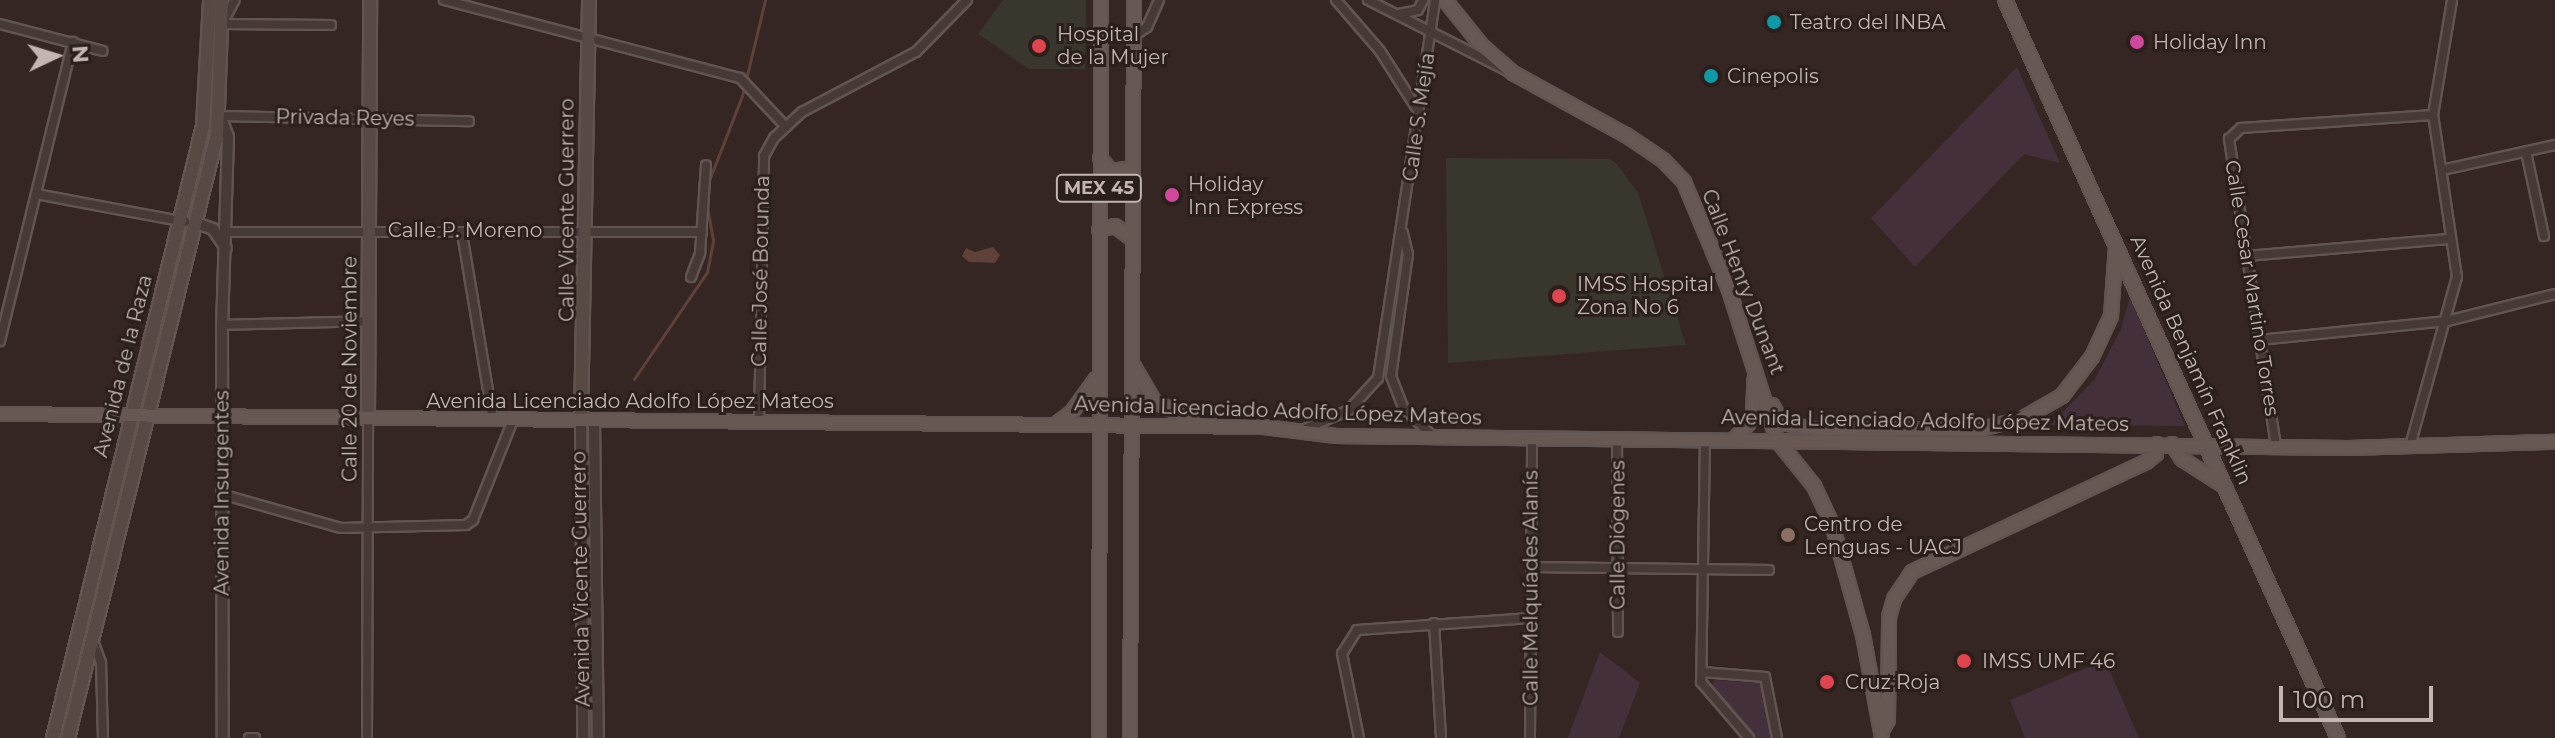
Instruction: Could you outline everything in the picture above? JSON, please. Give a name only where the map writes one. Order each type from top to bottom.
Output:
[{"type":"main road","name":"Avenida de la Raza","points":[[53,738],[206,108],[210,0]]},
{"type":"main road","name":"Avenida de la Raza","points":[[68,738],[220,116],[222,0]]},
{"type":"main road","name":"Calle 20 de Noviembre","points":[[368,419],[370,0]]},
{"type":"main road","name":"Calle Vicente Guerrero","points":[[587,420],[589,0]]},
{"type":"main road","name":"MEX 45","points":[[1099,738],[1101,0]]},
{"type":"main road","name":"MEX 45","points":[[1130,738],[1129,353],[1134,0]]},
{"type":"main road","points":[[1445,0],[1482,46],[1513,73]]},
{"type":"main road","name":"Avenida Benjamín Franklin","points":[[2005,1],[2338,738]]},
{"type":"main road","name":"Calle Henry Dunant","points":[[1513,73],[1626,135],[1674,169],[1700,214],[1755,365],[1777,440],[1814,486],[1832,524],[1863,635],[1882,735]]},
{"type":"main road","points":[[1100,158],[1111,171],[1133,168]]},
{"type":"main road","points":[[1099,230],[1115,226],[1131,238]]},
{"type":"main road","points":[[1755,365],[1779,419],[1793,427],[1948,430],[2022,419],[2062,396],[2092,357],[2111,316],[2116,242]]},
{"type":"main road","points":[[1129,353],[1138,382],[1154,401],[1207,426]]},
{"type":"main road","points":[[1734,440],[1753,418],[1755,365]]},
{"type":"main road","points":[[1055,425],[1082,401],[1098,376]]},
{"type":"main road","name":"Avenida Licenciado Adolfo López Mateos","points":[[0,414],[147,420],[587,420],[1207,426],[1307,428],[1336,436],[2276,446],[2555,442]]},
{"type":"main road","points":[[1882,735],[1888,720],[1889,617],[1898,591],[1912,572],[2146,462],[2156,454],[2157,444]]},
{"type":"main road","points":[[2172,444],[2182,459],[2227,488]]},
{"type":"street","points":[[235,0],[221,24],[331,25]]},
{"type":"street","points":[[444,0],[740,78],[753,88],[785,126],[916,52],[967,0]]},
{"type":"street","points":[[1134,36],[1147,27],[1159,0]]},
{"type":"street","points":[[1336,0],[1380,51],[1419,112]]},
{"type":"street","name":"Calle Henry Dunant","points":[[1368,0],[1513,73]]},
{"type":"street","points":[[1394,14],[1413,13],[1423,0]]},
{"type":"street","name":"Calle S. Mejía","points":[[1307,428],[1349,410],[1378,378],[1403,233],[1435,0]]},
{"type":"street","points":[[2410,446],[2457,277],[2433,115],[2452,0]]},
{"type":"street","points":[[0,24],[103,51]]},
{"type":"street","points":[[0,341],[5,301],[36,194],[73,42]]},
{"type":"street","name":"Calle Cesar Martino Torres","points":[[2276,446],[2229,139],[2234,130],[2433,115]]},
{"type":"street","name":"Privada Reyes","points":[[220,116],[469,121]]},
{"type":"street","name":"Avenida Insurgentes","points":[[220,116],[228,137],[221,420],[223,738]]},
{"type":"street","name":"Calle José Borunda","points":[[759,422],[762,171],[764,156],[785,126]]},
{"type":"street","points":[[2442,170],[2555,145]]},
{"type":"street","points":[[2526,152],[2544,236]]},
{"type":"street","points":[[691,277],[702,232],[706,165]]},
{"type":"street","points":[[36,194],[196,223],[213,229],[226,248]]},
{"type":"street","name":"Calle P. Moreno","points":[[228,232],[371,230],[462,233],[587,229],[702,232]]},
{"type":"street","points":[[462,233],[493,420]]},
{"type":"street","name":"Calle S. Mejía","points":[[1403,233],[1408,254],[1391,376],[1403,407],[1433,437]]},
{"type":"street","points":[[2247,256],[2450,239]]},
{"type":"street","points":[[2259,340],[2447,321],[2555,294]]},
{"type":"street","points":[[222,325],[370,321]]},
{"type":"street","name":"Calle 20 de Noviembre","points":[[367,738],[368,419]]},
{"type":"street","points":[[221,494],[320,525],[369,528],[461,526],[473,520],[513,420]]},
{"type":"street","name":"Avenida Vicente Guerrero","points":[[583,738],[587,420]]},
{"type":"street","name":"Avenida Vicente Guerrero","points":[[587,420],[598,738]]},
{"type":"street","name":"Calle Melquíades Alanís","points":[[1530,738],[1532,437]]},
{"type":"street","name":"Calle Diógenes","points":[[1617,438],[1618,632]]},
{"type":"street","points":[[1705,439],[1703,690],[1749,738]]},
{"type":"street","points":[[1532,567],[1769,570]]},
{"type":"street","points":[[1359,738],[1342,654],[1357,630],[1532,618]]},
{"type":"street","points":[[1434,623],[1441,738]]},
{"type":"street","points":[[92,638],[101,663],[103,738]]},
{"type":"street","points":[[1702,672],[1765,677],[1777,738]]},
{"type":"street","points":[[249,738],[255,738]]},
{"type":"shaded area","name":"Hospital de la Mujer","points":[[1003,0],[1086,0],[1085,69],[1029,69],[978,34]]},
{"type":"shaded area","points":[[2017,67],[2060,163],[2024,154],[1915,267],[1871,218]]},
{"type":"shaded area","name":"IMSS Hospital Zona No 6","points":[[1446,158],[1609,159],[1617,164],[1638,193],[1686,345],[1448,363]]},
{"type":"shaded area","points":[[993,247],[1000,255],[995,263],[969,262],[962,256],[966,248],[975,252]]},
{"type":"shaded area","points":[[2130,297],[2185,426],[2050,425],[2095,379],[2121,329]]},
{"type":"shaded area","points":[[1600,652],[1640,683],[1619,738],[1568,738]]},
{"type":"shaded area","points":[[2105,660],[2139,738],[2025,738],[2010,700]]},
{"type":"shaded area","points":[[1714,680],[1761,683],[1772,738],[1757,738],[1712,688]]},
{"type":"waterway","points":[[708,183],[742,96],[765,0]]},
{"type":"waterway","points":[[634,379],[707,272],[713,240],[707,207]]},
{"type":"place","name":"Teatro del INBA","points":[[1774,22]]},
{"type":"place","name":"Holiday Inn","points":[[2137,42]]},
{"type":"place","name":"Hospital de la Mujer","points":[[1039,46]]},
{"type":"place","name":"Cinepolis","points":[[1711,76]]},
{"type":"place","name":"Holiday Inn Express","points":[[1172,195]]},
{"type":"place","name":"IMSS Hospital Zona No 6","points":[[1559,296]]},
{"type":"place","name":"Centro de Lenguas - UACJ","points":[[1788,535]]},
{"type":"place","name":"IMSS UMF 46","points":[[1964,661]]},
{"type":"place","name":"Cruz Roja","points":[[1827,682]]}]
